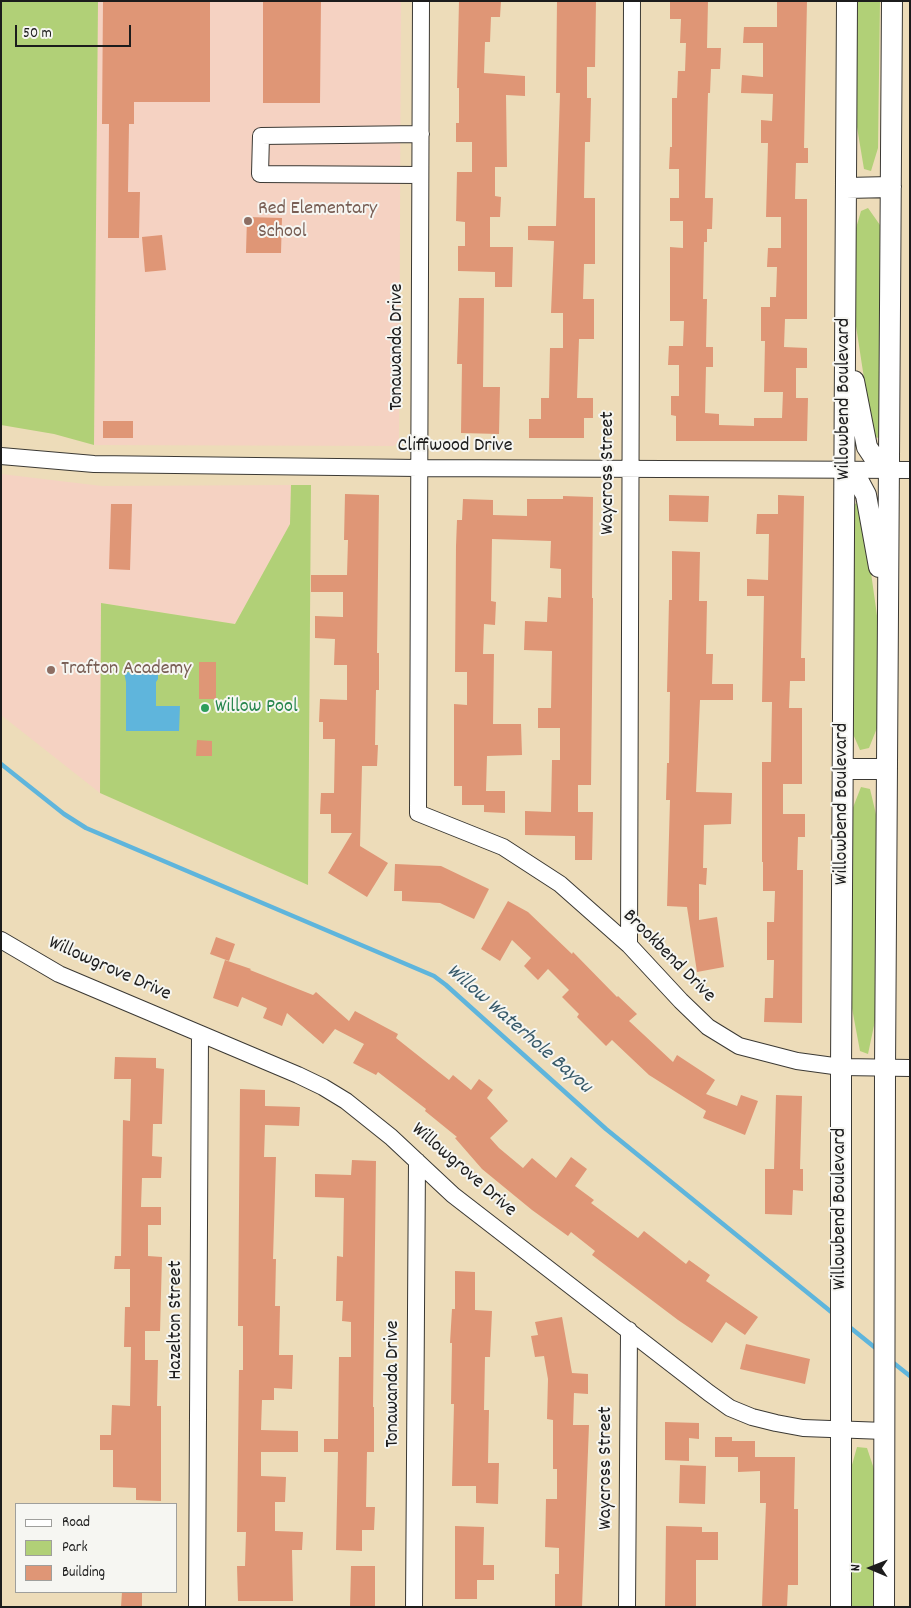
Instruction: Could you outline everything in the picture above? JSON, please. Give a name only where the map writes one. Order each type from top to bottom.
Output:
[{"type":"main road","name":"Willowbend Boulevard","points":[[841,1607],[842,1430],[840,1280],[847,1]]},
{"type":"main road","points":[[884,1607],[885,1068],[892,1]]},
{"type":"main road","points":[[846,188],[891,187]]},
{"type":"main road","points":[[846,340],[868,447],[877,462],[889,470]]},
{"type":"main road","points":[[845,470],[858,480],[866,496],[888,618]]},
{"type":"main road","points":[[843,769],[888,769]]},
{"type":"street","name":"Tonawanda Drive","points":[[418,813],[421,1]]},
{"type":"street","name":"Waycross Street","points":[[629,945],[632,1]]},
{"type":"street","points":[[420,175],[260,174],[261,136],[421,134]]},
{"type":"street","name":"Cliffwood Drive","points":[[1,456],[94,464],[418,468],[910,470]]},
{"type":"street","name":"Brookbend Drive","points":[[418,813],[503,847],[560,884],[629,945],[708,1027],[739,1046],[797,1061],[841,1068],[910,1068]]},
{"type":"street","name":"Willowgrove Drive","points":[[1,940],[59,974],[298,1074],[323,1087],[368,1117],[476,1214],[730,1408],[776,1424],[803,1428],[885,1430]]},
{"type":"street","name":"Hazelton Street","points":[[197,1607],[200,1034]]},
{"type":"street","name":"Tonawanda Drive","points":[[414,1607],[417,1161]]},
{"type":"street","name":"Waycross Street","points":[[627,1607],[629,1330]]},
{"type":"shaded area","name":"Red Elementary School","points":[[98,1],[401,1],[399,440],[394,446],[94,445]]},
{"type":"shaded area","name":"Trafton Academy","points":[[1,474],[102,486],[291,485],[290,524],[235,624],[101,603],[100,793],[1,715]]},
{"type":"green space","points":[[1,1],[98,1],[94,445],[54,434],[1,425]]},
{"type":"green space","points":[[857,1],[880,1],[878,148],[871,171],[864,169],[856,121]]},
{"type":"green space","points":[[868,208],[880,225],[880,438],[873,437],[854,313],[854,235],[861,211]]},
{"type":"green space","name":"Willow Pool","points":[[291,485],[311,485],[308,885],[100,793],[101,603],[235,624],[290,524]]},
{"type":"green space","points":[[861,501],[879,630],[879,723],[869,748],[860,750],[853,734],[853,505]]},
{"type":"green space","points":[[861,787],[870,789],[879,827],[876,1016],[868,1054],[860,1051],[851,1003],[852,810]]},
{"type":"green space","points":[[857,1447],[867,1448],[875,1472],[874,1607],[849,1607],[850,1472]]},
{"type":"water","points":[[124,672],[158,673],[156,706],[180,706],[179,731],[126,731],[126,682]]},
{"type":"building","points":[[103,1],[210,1],[210,102],[134,102],[134,124],[129,124],[128,192],[140,192],[139,238],[108,238],[109,124],[102,124]]},
{"type":"building","points":[[263,1],[321,1],[320,103],[263,103]]},
{"type":"building","points":[[459,1],[501,1],[500,17],[491,17],[490,42],[485,42],[484,73],[525,76],[525,96],[506,95],[507,167],[495,167],[495,196],[501,197],[500,217],[490,217],[490,247],[513,247],[512,287],[495,287],[495,272],[458,271],[458,246],[465,246],[465,222],[456,221],[457,172],[472,172],[472,142],[456,142],[456,123],[459,123],[459,88],[457,88]]},
{"type":"building","points":[[557,1],[596,1],[595,67],[587,67],[587,98],[591,98],[590,142],[585,142],[584,198],[595,198],[595,264],[584,264],[583,299],[594,299],[594,339],[579,339],[577,398],[593,398],[593,418],[584,418],[584,438],[529,438],[529,419],[541,419],[541,398],[549,398],[550,348],[563,348],[563,313],[551,313],[554,241],[528,240],[528,226],[556,226],[560,93],[556,93]]},
{"type":"building","points":[[670,1],[708,1],[707,48],[721,48],[720,69],[711,69],[710,93],[708,93],[705,198],[713,198],[712,229],[707,229],[707,242],[704,242],[703,299],[707,299],[706,347],[713,347],[713,367],[706,367],[705,413],[719,414],[719,425],[754,426],[754,418],[782,418],[783,392],[764,392],[765,341],[761,341],[761,307],[770,307],[770,297],[776,297],[777,267],[767,267],[768,248],[781,248],[781,217],[766,217],[768,143],[761,143],[761,120],[772,121],[773,94],[741,93],[742,75],[763,77],[763,43],[743,43],[744,27],[777,27],[777,1],[807,1],[804,148],[808,148],[808,163],[796,163],[795,199],[807,199],[807,319],[785,319],[784,347],[807,348],[807,368],[796,368],[796,398],[808,398],[807,441],[676,441],[676,416],[671,415],[671,396],[679,396],[679,365],[668,365],[669,346],[683,346],[684,321],[670,321],[670,247],[683,248],[683,221],[670,221],[670,198],[679,198],[679,169],[669,169],[670,147],[672,147],[672,98],[677,98],[678,71],[685,71],[686,43],[680,43],[681,19],[670,19]]},
{"type":"building","points":[[247,217],[282,218],[281,253],[246,253]]},
{"type":"building","points":[[162,235],[166,270],[145,272],[142,237]]},
{"type":"building","points":[[459,298],[484,298],[483,387],[500,387],[499,434],[461,433],[462,364],[457,364]]},
{"type":"building","points":[[103,421],[133,421],[133,438],[103,438]]},
{"type":"building","points":[[345,494],[379,495],[377,653],[379,653],[379,690],[376,690],[375,745],[378,745],[377,766],[362,766],[360,846],[388,863],[367,897],[328,873],[352,833],[331,833],[331,814],[320,814],[321,793],[334,793],[335,739],[323,739],[323,722],[319,722],[320,699],[347,700],[347,665],[334,665],[335,639],[315,638],[315,616],[343,617],[343,592],[311,592],[311,575],[347,575],[348,540],[344,540]]},
{"type":"building","points":[[669,495],[709,496],[708,522],[669,521]]},
{"type":"building","points":[[778,495],[804,496],[801,658],[805,658],[805,681],[790,681],[789,708],[802,708],[802,784],[783,784],[783,814],[805,814],[805,837],[798,837],[797,870],[803,870],[802,1023],[764,1022],[765,998],[773,998],[774,960],[767,960],[767,922],[774,922],[775,891],[763,891],[762,762],[771,762],[772,702],[762,702],[764,596],[747,596],[747,579],[768,580],[769,534],[756,534],[757,514],[778,514]]},
{"type":"building","points":[[563,496],[593,497],[591,785],[578,785],[578,812],[593,812],[592,860],[575,860],[575,836],[525,835],[525,811],[551,812],[552,760],[560,760],[560,728],[538,728],[538,708],[551,708],[552,651],[524,650],[525,621],[547,622],[548,597],[561,598],[561,569],[550,568],[551,541],[492,539],[491,601],[496,602],[495,625],[484,624],[483,654],[494,654],[493,724],[521,724],[522,755],[487,756],[486,791],[505,791],[505,813],[484,812],[484,805],[462,805],[462,786],[454,786],[454,704],[467,705],[467,672],[455,672],[457,520],[462,520],[463,499],[493,500],[493,515],[527,516],[527,499],[563,499]]},
{"type":"building","points":[[111,504],[132,504],[130,570],[109,569]]},
{"type":"building","points":[[672,551],[700,552],[699,601],[707,601],[706,654],[713,654],[712,684],[733,684],[733,700],[700,700],[696,792],[732,793],[731,824],[704,825],[703,868],[707,868],[706,885],[699,884],[699,920],[717,917],[724,967],[697,972],[687,907],[667,906],[670,800],[666,800],[667,763],[669,763],[670,692],[667,692],[669,600],[672,600]]},
{"type":"building","points":[[199,662],[216,662],[216,699],[199,699]]},
{"type":"building","points":[[197,740],[212,741],[212,756],[196,756]]},
{"type":"building","points":[[395,864],[441,866],[489,889],[474,919],[440,903],[402,901],[402,891],[394,891]]},
{"type":"building","points":[[508,901],[528,912],[572,954],[573,952],[617,997],[637,1014],[629,1021],[673,1062],[677,1055],[715,1080],[706,1094],[737,1106],[741,1095],[758,1101],[745,1135],[703,1118],[706,1111],[649,1075],[612,1040],[606,1046],[577,1017],[579,1014],[562,997],[569,990],[548,969],[538,980],[524,966],[531,958],[512,940],[500,961],[481,949]]},
{"type":"building","points":[[216,937],[235,944],[229,961],[210,954]]},
{"type":"building","points":[[225,960],[313,995],[316,992],[349,1021],[355,1011],[398,1034],[396,1038],[449,1080],[453,1075],[471,1090],[479,1079],[493,1090],[487,1098],[508,1121],[490,1138],[499,1148],[523,1168],[532,1158],[556,1178],[571,1157],[587,1169],[575,1186],[594,1200],[591,1203],[638,1238],[644,1231],[686,1264],[689,1260],[710,1275],[706,1281],[758,1317],[745,1335],[726,1322],[712,1343],[678,1320],[592,1255],[595,1251],[571,1232],[568,1236],[532,1210],[482,1169],[455,1138],[457,1137],[425,1111],[426,1109],[378,1072],[376,1075],[353,1063],[364,1044],[335,1029],[323,1044],[287,1013],[282,1026],[263,1018],[267,1008],[242,997],[238,1007],[213,998]]},
{"type":"building","points":[[115,1057],[156,1058],[156,1068],[164,1069],[162,1124],[153,1124],[152,1156],[162,1157],[161,1178],[142,1178],[141,1207],[161,1207],[161,1225],[148,1225],[148,1256],[162,1257],[160,1331],[145,1331],[145,1360],[158,1360],[157,1406],[161,1406],[161,1501],[136,1500],[136,1488],[113,1487],[113,1450],[100,1450],[100,1435],[111,1435],[112,1405],[130,1406],[131,1347],[124,1347],[125,1307],[130,1307],[130,1269],[114,1269],[115,1256],[121,1256],[123,1120],[130,1121],[131,1079],[114,1079]]},
{"type":"building","points":[[240,1089],[265,1090],[265,1106],[300,1107],[299,1126],[265,1125],[264,1157],[276,1157],[273,1259],[276,1259],[275,1306],[280,1306],[279,1355],[293,1355],[292,1389],[274,1388],[274,1400],[262,1400],[261,1430],[298,1431],[298,1452],[261,1452],[261,1476],[286,1477],[285,1502],[275,1502],[275,1531],[303,1532],[302,1550],[292,1550],[293,1601],[238,1601],[237,1566],[245,1566],[246,1532],[237,1532],[239,1370],[243,1370],[243,1326],[238,1326]]},
{"type":"building","points":[[776,1095],[802,1096],[800,1169],[803,1169],[803,1191],[793,1190],[792,1215],[765,1214],[765,1169],[774,1169]]},
{"type":"building","points":[[352,1160],[376,1161],[374,1452],[367,1452],[366,1507],[375,1507],[374,1530],[362,1530],[362,1551],[336,1550],[338,1452],[324,1452],[324,1439],[338,1439],[339,1357],[351,1357],[351,1322],[342,1321],[343,1301],[336,1301],[337,1256],[343,1257],[344,1198],[315,1197],[315,1174],[351,1175]]},
{"type":"building","points":[[455,1271],[475,1272],[475,1310],[492,1311],[490,1357],[485,1357],[484,1410],[489,1410],[488,1463],[499,1463],[498,1504],[476,1503],[476,1486],[452,1486],[454,1404],[451,1404],[452,1343],[450,1343],[452,1309],[455,1309]]},
{"type":"building","points":[[562,1317],[572,1373],[588,1374],[588,1394],[574,1393],[573,1425],[589,1425],[582,1607],[555,1607],[555,1574],[559,1574],[559,1548],[545,1547],[546,1499],[557,1499],[557,1469],[553,1469],[553,1420],[547,1419],[548,1379],[544,1356],[535,1357],[531,1336],[538,1335],[535,1322]]},
{"type":"building","points":[[746,1344],[810,1359],[805,1384],[740,1369]]},
{"type":"building","points":[[665,1422],[699,1423],[699,1439],[689,1438],[689,1461],[665,1460]]},
{"type":"building","points":[[715,1437],[732,1437],[732,1441],[755,1441],[755,1457],[795,1457],[794,1509],[798,1509],[798,1585],[788,1585],[787,1607],[762,1607],[766,1503],[760,1503],[760,1471],[738,1472],[738,1457],[715,1457]]},
{"type":"building","points":[[680,1465],[706,1466],[705,1504],[679,1503]]},
{"type":"building","points":[[455,1526],[484,1527],[483,1565],[494,1565],[494,1580],[477,1580],[477,1599],[455,1599]]},
{"type":"building","points":[[666,1526],[702,1527],[702,1532],[718,1532],[718,1560],[696,1560],[696,1607],[665,1607]]},
{"type":"building","points":[[351,1566],[375,1566],[375,1607],[350,1607]]},
{"type":"building","points":[[122,1593],[142,1593],[142,1607],[121,1607]]},
{"type":"waterway","name":"Willow Waterhole Bayou","points":[[1,764],[64,814],[86,828],[434,976],[606,1129],[835,1315]]},
{"type":"waterway","name":"Willow Waterhole Bayou","points":[[847,1325],[878,1350]]},
{"type":"waterway","name":"Willow Waterhole Bayou","points":[[891,1361],[910,1376]]},
{"type":"place","name":"Red Elementary School","points":[[248,221]]},
{"type":"place","name":"Trafton Academy","points":[[51,670]]},
{"type":"place","name":"Willow Pool","points":[[205,708]]}]
